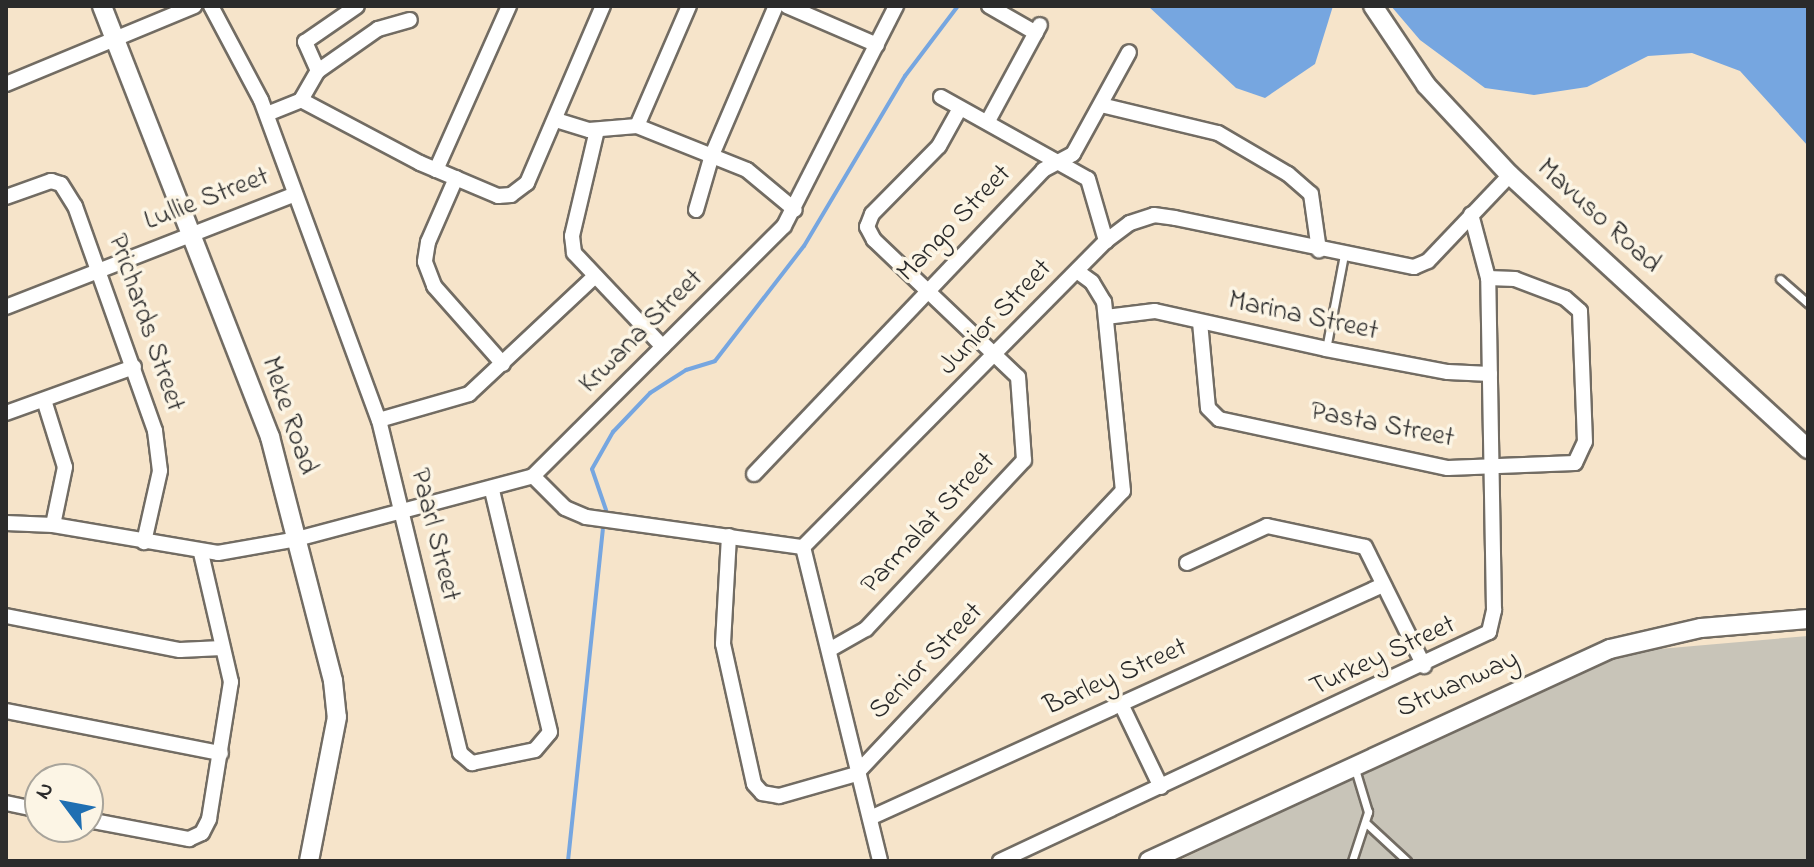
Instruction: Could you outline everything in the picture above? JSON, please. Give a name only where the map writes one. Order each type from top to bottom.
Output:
[{"type":"street","name":"Meke Road","points":[[102,6],[270,437],[297,539],[337,717],[309,861]]},
{"type":"street","name":"Paarl Street","points":[[211,6],[267,114],[293,195],[379,420],[460,753],[465,760],[484,763],[535,750],[550,732],[492,490]]},
{"type":"street","points":[[318,71],[305,42],[357,6]]},
{"type":"street","points":[[436,170],[509,6]]},
{"type":"street","points":[[301,100],[436,170],[498,196],[519,192],[556,120],[603,6]]},
{"type":"street","points":[[637,126],[689,6]]},
{"type":"street","points":[[696,210],[712,155],[776,6]]},
{"type":"street","points":[[787,6],[877,45]]},
{"type":"street","name":"Krwana Street","points":[[6,523],[53,525],[201,553],[297,539],[492,490],[533,476],[795,210],[896,6]]},
{"type":"street","points":[[988,121],[1038,29],[989,6]]},
{"type":"street","name":"Mavuso Road","points":[[1373,6],[1419,75],[1510,175],[1808,449]]},
{"type":"street","points":[[7,79],[116,42],[186,7]]},
{"type":"street","points":[[267,114],[301,100],[318,71],[384,25],[410,20]]},
{"type":"street","name":"Mango Street","points":[[754,474],[1043,170],[1073,154],[1129,52]]},
{"type":"street","points":[[941,97],[959,110],[988,121],[1088,179],[1106,241]]},
{"type":"street","points":[[1101,105],[1218,133],[1288,174],[1311,194],[1319,250]]},
{"type":"street","name":"Parmalat Street","points":[[829,650],[866,629],[1024,460],[1018,377],[868,233],[872,214],[939,146],[959,110]]},
{"type":"street","points":[[556,120],[597,130],[637,126],[712,155],[760,179],[795,210]]},
{"type":"street","points":[[597,130],[572,246],[594,277],[663,347]]},
{"type":"street","name":"Junior Street","points":[[803,547],[997,355],[1106,241],[1154,215],[1414,267],[1428,261],[1510,175]]},
{"type":"street","points":[[456,178],[428,242],[425,262],[441,295],[503,364]]},
{"type":"street","name":"Prichards Street","points":[[6,197],[39,184],[61,184],[70,193],[134,367],[160,455],[144,542]]},
{"type":"street","name":"Lullie Street","points":[[6,307],[293,195]]},
{"type":"street","name":"Turkey Street","points":[[1000,861],[1424,666],[1489,632],[1494,616],[1488,278],[1471,214]]},
{"type":"street","name":"Senior Street","points":[[856,774],[1123,491],[1101,293],[1077,271]]},
{"type":"street","points":[[379,420],[458,400],[503,364],[594,277]]},
{"type":"street","name":"Pasta Street","points":[[1200,322],[1208,408],[1219,419],[1442,467],[1567,466],[1580,458],[1585,442],[1580,311],[1565,298],[1515,279],[1488,278]]},
{"type":"street","name":"Marina Street","points":[[1106,317],[1155,311],[1326,349],[1490,374]]},
{"type":"street","points":[[6,413],[134,367]]},
{"type":"street","points":[[44,400],[64,454],[53,525]]},
{"type":"street","points":[[533,476],[565,508],[586,517],[803,547],[856,774],[880,861]]},
{"type":"street","points":[[1187,563],[1275,526],[1365,547],[1424,666]]},
{"type":"street","points":[[729,536],[723,644],[754,784],[762,793],[779,796],[856,774]]},
{"type":"street","points":[[104,823],[181,839],[197,836],[211,812],[231,687],[201,553]]},
{"type":"street","name":"Barley Street","points":[[870,818],[1383,585]]},
{"type":"street","points":[[6,616],[180,650],[222,648]]},
{"type":"street","name":"Struanway","points":[[1149,861],[1353,763],[1627,643],[1701,628],[1808,619]]},
{"type":"street","points":[[1121,704],[1161,787]]},
{"type":"street","points":[[6,711],[221,753]]},
{"type":"lane","points":[[1326,349],[1344,255]]},
{"type":"lane","points":[[1780,279],[1808,303]]},
{"type":"lane","points":[[1352,861],[1366,823],[1366,801],[1353,763]]},
{"type":"lane","points":[[1366,823],[1407,861]]},
{"type":"shaded area","points":[[1808,636],[1808,861],[1178,861],[1613,653]]},
{"type":"water","points":[[1148,6],[1333,6],[1315,64],[1265,98],[1236,88]]},
{"type":"water","points":[[1391,6],[1808,6],[1808,146],[1740,71],[1692,53],[1648,56],[1587,87],[1534,95],[1485,88],[1420,40]]},
{"type":"waterway","points":[[606,510],[592,469],[613,432],[650,393],[686,370],[715,361],[804,246],[905,76],[958,6]]},
{"type":"waterway","points":[[568,861],[603,530]]}]
